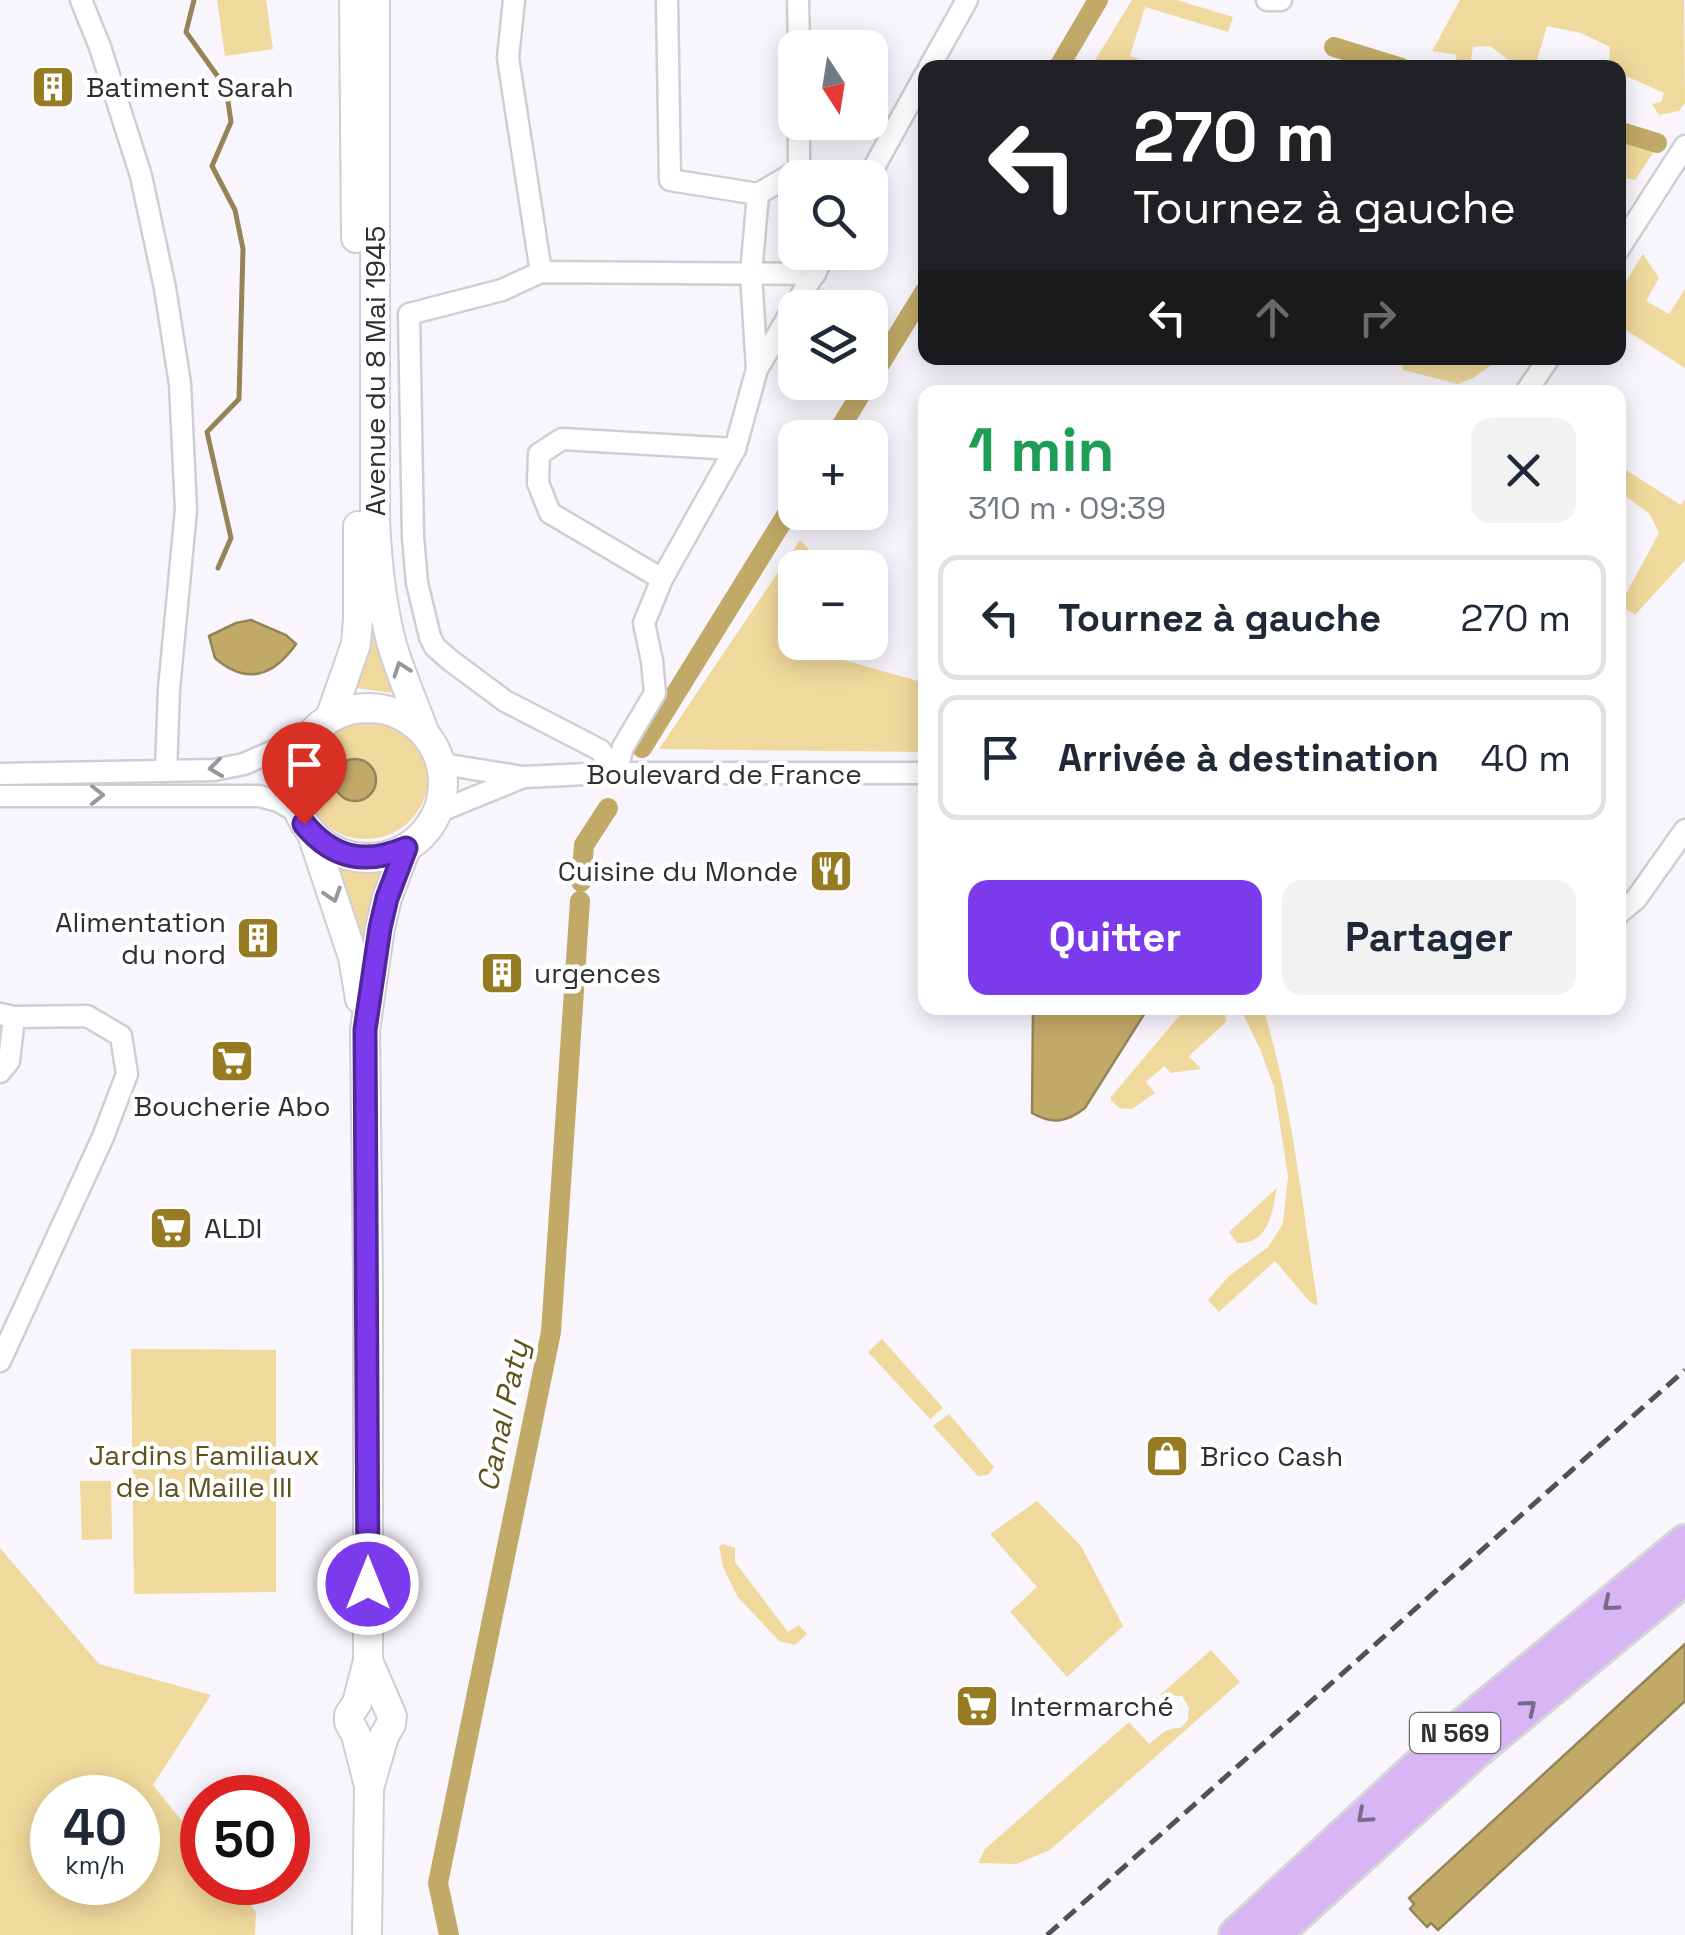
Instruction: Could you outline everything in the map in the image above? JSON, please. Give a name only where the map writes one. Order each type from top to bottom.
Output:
[{"type":"highway","name":"N 569","points":[[1236,1935],[1460,1728],[1685,1542]]},
{"type":"highway","name":"N 569","points":[[1274,1935],[1476,1751],[1685,1578]]},
{"type":"main road","name":"Avenue du 8 Mai 1945","points":[[330,718],[356,644],[358,619],[354,0]]},
{"type":"main road","name":"Avenue du 8 Mai 1945","points":[[376,0],[374,520],[382,602],[392,645],[425,734]]},
{"type":"main road","points":[[305,823],[328,847],[357,857],[387,856],[406,848],[425,832],[438,812],[444,788],[442,764],[434,744],[416,723],[402,715],[381,708],[359,707],[321,723],[298,753],[293,773],[292,792],[353,957],[365,1030],[371,1703],[350,1715],[352,1729],[370,1735],[366,1933]]},
{"type":"main road","points":[[365,1030],[380,928],[406,848]]},
{"type":"street","points":[[81,0],[141,176],[180,377],[186,510],[166,771]]},
{"type":"street","points":[[514,0],[508,58],[541,272]]},
{"type":"street","points":[[667,0],[670,180],[758,194],[799,170],[799,140]]},
{"type":"street","points":[[798,0],[798,30]]},
{"type":"street","points":[[933,60],[967,0]]},
{"type":"street","points":[[1267,0],[1281,0]]},
{"type":"street","points":[[878,160],[918,88]]},
{"type":"street","points":[[1626,238],[1685,146]]},
{"type":"street","points":[[757,368],[752,274],[758,194]]},
{"type":"street","points":[[613,773],[622,747],[656,693],[644,624],[662,579],[735,449],[757,368],[817,270]]},
{"type":"street","points":[[613,773],[600,750],[505,700],[450,660],[430,637],[416,583],[412,537],[410,314],[502,290],[541,272],[815,274]]},
{"type":"street","points":[[662,579],[550,514],[538,484],[539,454],[562,439],[735,449]]},
{"type":"street","points":[[0,774],[214,770],[244,764],[308,736]]},
{"type":"street","name":"Boulevard de France","points":[[442,764],[523,777],[613,773],[918,773]]},
{"type":"street","name":"Boulevard de France","points":[[438,812],[523,777]]},
{"type":"street","points":[[0,796],[259,796],[278,801],[305,823]]},
{"type":"street","points":[[1626,907],[1685,830]]},
{"type":"street","points":[[0,1072],[9,1060],[7,1016],[88,1016],[121,1036],[127,1074],[103,1136],[0,1361]]},
{"type":"green space","points":[[217,0],[266,0],[273,49],[225,56]]},
{"type":"green space","points":[[1132,0],[1177,0],[1233,17],[1228,32],[1145,7],[1130,56],[1139,60],[1095,60]]},
{"type":"green space","points":[[1460,0],[1684,0],[1685,103],[1679,111],[1659,115],[1652,104],[1661,102],[1664,93],[1626,76],[1626,60],[1609,60],[1610,47],[1581,33],[1547,26],[1537,60],[1509,60],[1490,46],[1473,47],[1471,60],[1456,60],[1457,55],[1432,51]]},
{"type":"green space","points":[[1626,136],[1657,147],[1635,180],[1626,178]]},
{"type":"green space","points":[[1643,254],[1659,278],[1646,301],[1669,314],[1685,289],[1685,368],[1626,330],[1626,281]]},
{"type":"green space","points":[[1401,365],[1491,365],[1458,384],[1403,370]]},
{"type":"green space","points":[[1626,470],[1681,505],[1685,499],[1685,560],[1635,615],[1626,609],[1626,594],[1659,533],[1649,513],[1626,497]]},
{"type":"green space","points":[[800,540],[810,550],[793,550]]},
{"type":"green space","points":[[778,573],[778,660],[844,660],[918,681],[918,752],[659,749]]},
{"type":"green space","points":[[371,604],[399,694],[350,687]]},
{"type":"green space","points":[[372,718],[403,730],[421,750],[428,768],[427,787],[421,805],[395,832],[376,838],[354,838],[333,830],[316,814],[306,791],[307,766],[325,734],[348,721]]},
{"type":"green space","points":[[339,862],[367,869],[384,867],[367,919],[366,941],[361,941],[334,867]]},
{"type":"green space","points":[[1180,1015],[1226,1015],[1226,1022],[1189,1056],[1201,1069],[1171,1073],[1164,1066],[1146,1082],[1155,1093],[1132,1109],[1119,1108],[1111,1097]]},
{"type":"green space","points":[[1243,1015],[1265,1015],[1273,1044],[1289,1118],[1318,1306],[1310,1302],[1275,1261],[1219,1312],[1208,1300],[1229,1276],[1268,1247],[1283,1224],[1288,1176],[1274,1087]]},
{"type":"green space","points":[[1277,1188],[1271,1217],[1262,1233],[1248,1242],[1237,1243],[1229,1232]]},
{"type":"green space","points":[[882,1339],[943,1408],[930,1419],[868,1352]]},
{"type":"green space","name":"Jardins Familiaux de la Maille III","points":[[131,1349],[276,1350],[276,1592],[134,1594]]},
{"type":"green space","points":[[949,1414],[994,1467],[988,1475],[978,1476],[933,1426]]},
{"type":"green space","points":[[80,1481],[111,1481],[112,1539],[82,1540]]},
{"type":"green space","points":[[1037,1501],[1081,1546],[1123,1626],[1067,1677],[1010,1612],[1037,1587],[990,1534]]},
{"type":"green space","points":[[719,1546],[735,1548],[735,1562],[788,1632],[799,1625],[807,1634],[795,1645],[779,1641],[737,1596],[723,1567]]},
{"type":"green space","points":[[0,1548],[99,1664],[211,1695],[159,1775],[30,1775],[30,1905],[160,1905],[160,1794],[180,1819],[180,1905],[250,1905],[256,1912],[255,1935],[0,1935]]},
{"type":"green space","points":[[1211,1650],[1240,1682],[1050,1850],[1016,1864],[978,1863],[985,1849],[1129,1722],[1149,1744],[1168,1730],[1181,1728],[1188,1720],[1189,1708],[1182,1696],[1160,1695]]},
{"type":"shaded area","points":[[251,620],[286,635],[296,644],[278,664],[258,674],[226,667],[215,658],[209,636]]},
{"type":"shaded area","points":[[355,759],[370,765],[376,780],[370,795],[355,801],[340,795],[334,780],[340,765]]},
{"type":"shaded area","points":[[1033,1015],[1144,1015],[1085,1108],[1066,1119],[1047,1119],[1032,1113]]},
{"type":"shaded area","points":[[1685,1644],[1685,1701],[1438,1930],[1431,1923],[1427,1927],[1410,1909],[1414,1904],[1409,1898]]},
{"type":"waterway","points":[[194,0],[186,32],[226,88],[231,122],[212,166],[235,210],[243,249],[239,399],[207,432],[231,538],[218,568]]},
{"type":"waterway","points":[[1063,60],[1098,0]]},
{"type":"waterway","points":[[1334,47],[1376,60]]},
{"type":"waterway","points":[[1626,133],[1657,143]]},
{"type":"waterway","points":[[888,351],[918,302]]},
{"type":"waterway","points":[[845,420],[857,400]]},
{"type":"waterway","points":[[642,748],[778,528]]},
{"type":"waterway","name":"Canal Paty","points":[[581,882],[584,845],[608,808]]},
{"type":"waterway","name":"Canal Paty","points":[[449,1935],[438,1883],[551,1332],[580,901]]},
{"type":"railway","points":[[1047,1935],[1685,1370]]},
{"type":"place","name":"Batiment Sarah","points":[[53,87]]},
{"type":"place","name":"Cuisine du Monde","points":[[831,871]]},
{"type":"place","name":"Alimentation du nord","points":[[258,938]]},
{"type":"place","name":"urgences","points":[[502,973]]},
{"type":"place","name":"Boucherie Abo","points":[[232,1061]]},
{"type":"place","name":"ALDI","points":[[171,1228]]},
{"type":"place","name":"Brico Cash","points":[[1167,1456]]},
{"type":"place","name":"Intermarché","points":[[977,1706]]},
{"type":"route","points":[[304,824],[328,847],[347,855],[387,856],[406,848],[380,928],[365,1030],[368,1584]]}]
